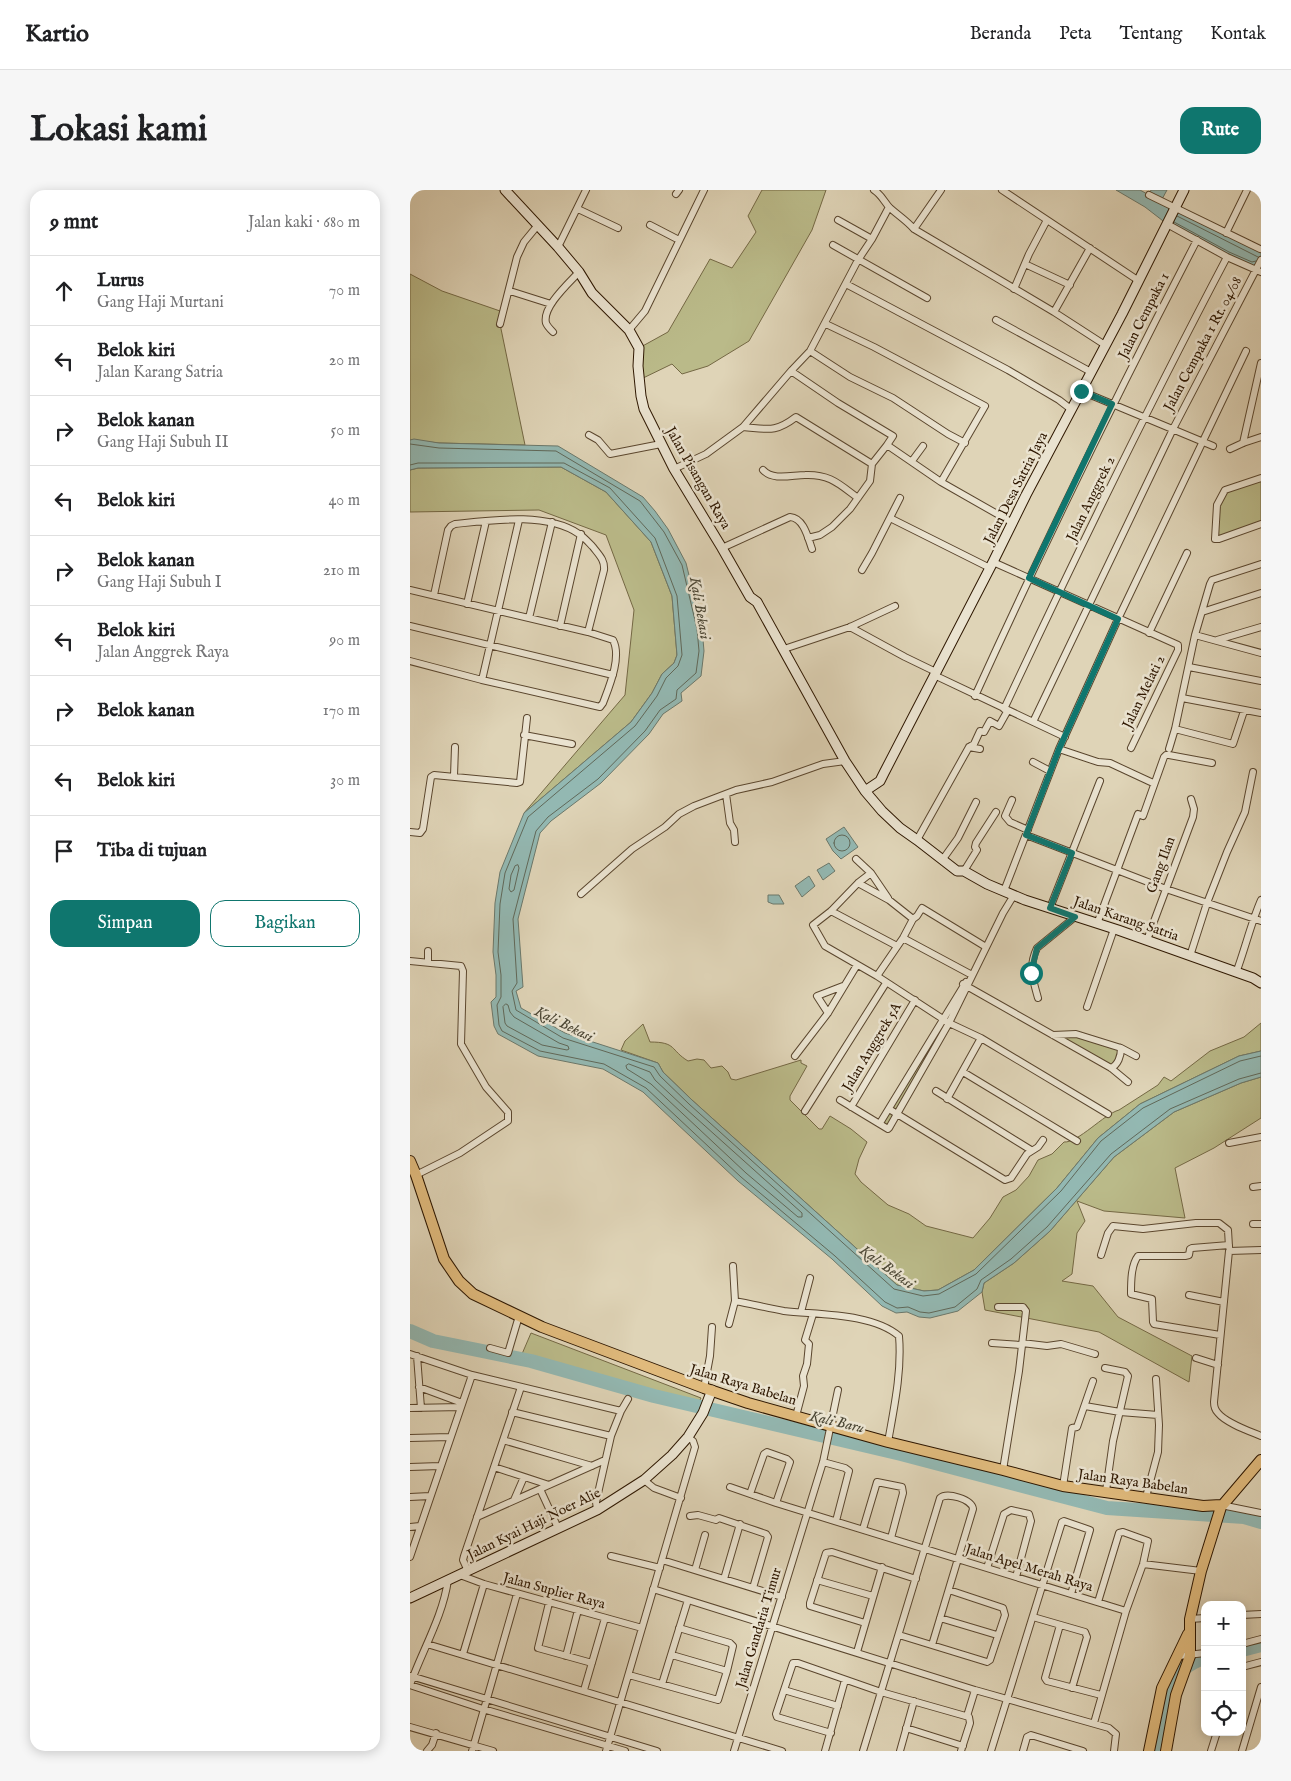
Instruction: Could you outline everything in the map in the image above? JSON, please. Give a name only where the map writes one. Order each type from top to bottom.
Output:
[{"type":"main road","name":"Jalan Raya Babelan","points":[[410,1161],[444,1259],[459,1281],[473,1294],[542,1327],[748,1403],[888,1442],[1063,1486],[1203,1506],[1221,1506]]},
{"type":"main road","points":[[1149,1751],[1162,1688],[1179,1656],[1191,1623],[1201,1571],[1221,1506],[1261,1460]]},
{"type":"main road","points":[[1166,1751],[1180,1680],[1190,1658],[1191,1623]]},
{"type":"street","name":"Jalan Pisangan Raya","points":[[505,190],[558,247],[579,272],[592,292],[629,330],[639,348],[638,366],[644,409],[661,444],[750,597],[757,602],[845,761],[865,791]]},
{"type":"street","points":[[558,247],[586,190]]},
{"type":"street","points":[[629,330],[645,311],[704,190]]},
{"type":"street","points":[[874,190],[882,192],[889,207],[905,218],[914,229],[1054,312],[1105,345]]},
{"type":"street","points":[[914,229],[941,190]]},
{"type":"street","points":[[1002,190],[1139,281]]},
{"type":"street","name":"Jalan Desa Satria Jaya","points":[[865,791],[880,781],[1139,281],[1184,190]]},
{"type":"street","points":[[1226,233],[1247,190]]},
{"type":"street","points":[[1149,195],[1261,248]]},
{"type":"street","points":[[674,469],[706,454],[743,427],[810,351],[826,324],[858,260],[889,207]]},
{"type":"street","points":[[578,209],[618,228]]},
{"type":"street","points":[[838,220],[872,239]]},
{"type":"street","points":[[1014,288],[1047,220]]},
{"type":"street","points":[[1167,224],[1227,257],[1258,271]]},
{"type":"street","points":[[500,324],[520,250],[527,237],[538,225]]},
{"type":"street","points":[[650,225],[679,240]]},
{"type":"street","name":"Jalan Cempaka 1","points":[[975,696],[1112,404],[1197,240]]},
{"type":"street","points":[[833,246],[927,298]]},
{"type":"street","points":[[1054,312],[1090,248]]},
{"type":"street","name":"Jalan Anggrek 2","points":[[1006,710],[1058,592],[1182,342],[1227,257]]},
{"type":"street","name":"Jalan Cempaka 1 Rt. 04/08","points":[[1033,722],[1172,429],[1258,271],[1261,260]]},
{"type":"street","points":[[1024,264],[1070,285]]},
{"type":"street","points":[[553,332],[546,323],[546,315],[551,304],[579,272]]},
{"type":"street","points":[[846,284],[1008,370],[1059,400],[1072,410]]},
{"type":"street","points":[[510,291],[551,304]]},
{"type":"street","points":[[996,320],[1091,372]]},
{"type":"street","points":[[826,324],[874,347],[985,406],[941,482]]},
{"type":"street","points":[[810,351],[850,377],[893,398],[965,443]]},
{"type":"street","points":[[1004,891],[1059,749],[1118,619],[1246,351]]},
{"type":"street","points":[[1243,442],[1261,363]]},
{"type":"street","points":[[791,371],[892,436],[887,446],[872,464],[870,481],[850,509],[832,527],[820,535],[808,538]]},
{"type":"street","points":[[1081,391],[1213,446]]},
{"type":"street","points":[[743,427],[762,430],[773,429],[785,426],[796,417],[872,464]]},
{"type":"street","points":[[589,436],[598,440],[610,454],[661,444]]},
{"type":"street","points":[[1230,449],[1243,442],[1261,437]]},
{"type":"street","points":[[887,446],[941,482],[1013,523]]},
{"type":"street","points":[[912,461],[923,446]]},
{"type":"street","points":[[763,470],[772,476],[817,475],[827,477],[858,498]]},
{"type":"street","points":[[1261,478],[1225,490],[1217,505],[1214,539],[1219,539],[1261,524]]},
{"type":"street","points":[[862,570],[900,498]]},
{"type":"street","points":[[722,548],[790,517],[800,521],[812,549]]},
{"type":"street","points":[[890,518],[992,565],[1029,578],[1149,632],[1187,553]]},
{"type":"street","points":[[482,680],[519,520]]},
{"type":"street","points":[[434,595],[450,528],[456,524],[519,520],[552,522],[580,534],[600,556],[604,564],[588,632]]},
{"type":"street","points":[[467,604],[486,521]]},
{"type":"street","points":[[529,618],[552,522]]},
{"type":"street","points":[[560,626],[580,534]]},
{"type":"street","points":[[1169,749],[1195,635],[1212,580],[1261,564]]},
{"type":"street","points":[[410,590],[588,632],[614,642],[616,654],[613,675],[600,707],[482,680],[410,661]]},
{"type":"street","points":[[1202,612],[1261,593]]},
{"type":"street","points":[[784,649],[850,627],[895,606]]},
{"type":"street","points":[[410,626],[613,675]]},
{"type":"street","points":[[850,627],[975,696],[1065,738]]},
{"type":"street","points":[[1217,640],[1261,627]]},
{"type":"street","name":"Jalan Melati 2","points":[[1131,748],[1178,647],[1177,644],[1149,632]]},
{"type":"street","points":[[1195,635],[1261,653]]},
{"type":"street","points":[[1189,667],[1261,681]]},
{"type":"street","points":[[1182,698],[1261,713]]},
{"type":"street","points":[[917,840],[969,747],[974,744],[980,731],[984,732],[990,722],[1000,725],[1006,710]]},
{"type":"street","points":[[1175,729],[1233,744],[1244,711]]},
{"type":"street","points":[[410,832],[420,833],[423,829],[431,777],[434,775],[520,782],[527,718]]},
{"type":"street","points":[[524,735],[572,744]]},
{"type":"street","points":[[454,776],[455,747]]},
{"type":"street","points":[[969,747],[980,749]]},
{"type":"street","points":[[1059,749],[1098,762],[1110,763],[1154,784]]},
{"type":"street","points":[[1097,924],[1138,814],[1142,816],[1166,754],[1212,764]]},
{"type":"street","points":[[581,894],[632,849],[665,827],[679,814],[694,806],[726,794],[772,782],[823,764],[845,761]]},
{"type":"street","points":[[1033,762],[1050,771]]},
{"type":"street","points":[[1190,956],[1207,903],[1245,812],[1253,772]]},
{"type":"street","points":[[1050,908],[1100,781]]},
{"type":"street","name":"Jalan Karang Satria","points":[[865,791],[900,828],[957,871],[964,871],[1014,895],[1253,978],[1261,984]]},
{"type":"street","points":[[726,794],[735,842]]},
{"type":"street","name":"Gang Ilan","points":[[1147,940],[1192,816],[1194,808],[1190,799]]},
{"type":"street","points":[[1012,800],[1004,816],[1027,832],[1072,853],[1261,921]]},
{"type":"street","points":[[943,860],[958,838],[976,802]]},
{"type":"street","points":[[964,871],[977,850],[975,847],[976,843],[996,812]]},
{"type":"street","points":[[856,859],[871,873],[889,900]]},
{"type":"street","points":[[871,873],[813,925],[825,946],[877,976],[949,1023],[981,1038],[1108,1114]]},
{"type":"street","points":[[858,884],[889,900],[913,919]]},
{"type":"street","points":[[880,1123],[943,1018],[971,977],[1014,895]]},
{"type":"street","points":[[1236,972],[1253,918],[1261,900]]},
{"type":"street","points":[[877,976],[922,908],[986,947]]},
{"type":"street","points":[[831,910],[897,946]]},
{"type":"street","points":[[1038,998],[1031,973],[1035,952],[1037,948],[1075,917]]},
{"type":"street","points":[[1086,1007],[1114,929]]},
{"type":"street","points":[[903,938],[971,977]]},
{"type":"street","points":[[428,951],[428,962]]},
{"type":"street","points":[[410,961],[461,966],[463,971],[461,1044],[486,1087],[508,1112],[509,1117],[508,1121],[467,1149],[416,1175]]},
{"type":"street","points":[[795,1056],[828,1013],[857,965]]},
{"type":"street","points":[[805,1111],[886,983]]},
{"type":"street","points":[[828,1013],[817,996],[843,986]]},
{"type":"street","points":[[840,1100],[888,1129],[949,1023],[965,986]]},
{"type":"street","points":[[965,986],[1111,1068],[1128,1082]]},
{"type":"street","name":"Jalan Anggrek 5A","points":[[851,1107],[915,1000]]},
{"type":"street","points":[[1052,1035],[1076,1034],[1121,1048],[1136,1056]]},
{"type":"street","points":[[947,1099],[981,1038]]},
{"type":"street","points":[[1111,1068],[1121,1054],[1121,1048]]},
{"type":"street","points":[[963,1072],[1077,1141]]},
{"type":"street","points":[[936,1091],[1031,1150]]},
{"type":"street","points":[[889,1110],[1005,1180],[1011,1178],[1027,1154],[1038,1147],[1043,1140]]},
{"type":"street","points":[[1229,1143],[1261,1137]]},
{"type":"street","points":[[1253,1187],[1261,1186]]},
{"type":"street","points":[[1100,1255],[1111,1228],[1116,1226],[1143,1229],[1196,1223],[1219,1223],[1228,1230],[1229,1248],[1214,1402],[1218,1414],[1261,1436]]},
{"type":"street","points":[[1253,1224],[1261,1224]]},
{"type":"street","points":[[1220,1335],[1154,1324],[1152,1299],[1131,1294],[1132,1272],[1135,1261],[1138,1256],[1185,1256],[1189,1255],[1192,1248],[1261,1250]]},
{"type":"street","points":[[729,1324],[735,1301],[733,1266]]},
{"type":"street","points":[[801,1312],[810,1278]]},
{"type":"street","points":[[1189,1295],[1224,1302]]},
{"type":"street","points":[[735,1301],[813,1314],[854,1318],[881,1325],[899,1336],[898,1378],[888,1442]]},
{"type":"street","points":[[998,1307],[1026,1308],[1019,1371],[1003,1470]]},
{"type":"street","points":[[796,1416],[804,1386],[803,1376],[808,1364],[809,1344],[806,1340],[813,1314]]},
{"type":"street","points":[[490,1348],[508,1353],[519,1316]]},
{"type":"street","points":[[708,1389],[712,1327]]},
{"type":"street","points":[[992,1343],[1047,1346],[1061,1344],[1095,1354]]},
{"type":"street","points":[[421,1408],[413,1355],[472,1375],[622,1411]]},
{"type":"street","points":[[1196,1358],[1218,1365]]},
{"type":"street","points":[[1105,1368],[1127,1373],[1128,1376],[1113,1441],[1106,1491]]},
{"type":"street","points":[[410,1557],[472,1375]]},
{"type":"street","points":[[1146,1497],[1158,1452],[1156,1379]]},
{"type":"street","points":[[1063,1486],[1072,1428],[1077,1428],[1093,1381]]},
{"type":"street","points":[[419,1386],[462,1405]]},
{"type":"street","points":[[468,1571],[463,1560],[464,1556],[521,1387]]},
{"type":"street","name":"Jalan Kyai Haji Noer Alie","points":[[410,1598],[597,1510],[644,1480],[672,1455],[688,1437],[703,1413],[707,1402],[708,1389]]},
{"type":"street","name":"Jalan Gandaria Timur","points":[[734,1751],[823,1462],[832,1427],[838,1390]]},
{"type":"street","points":[[597,1510],[596,1502],[611,1436],[628,1398]]},
{"type":"street","points":[[410,1408],[462,1405]]},
{"type":"street","points":[[1085,1406],[1120,1412],[1158,1415]]},
{"type":"street","points":[[512,1412],[611,1436]]},
{"type":"street","points":[[410,1438],[450,1437]]},
{"type":"street","points":[[607,1748],[695,1447],[693,1440],[688,1437]]},
{"type":"street","points":[[503,1440],[592,1466]]},
{"type":"street","points":[[750,1494],[764,1454],[767,1452],[787,1459],[790,1462],[776,1503]]},
{"type":"street","points":[[477,1516],[605,1460]]},
{"type":"street","points":[[823,1462],[845,1468],[849,1471],[836,1521]]},
{"type":"street","points":[[410,1467],[440,1466]]},
{"type":"street","points":[[494,1467],[550,1485]]},
{"type":"street","points":[[514,1500],[524,1477]]},
{"type":"street","points":[[644,1480],[654,1488],[681,1498]]},
{"type":"street","points":[[863,1529],[877,1482],[902,1487],[903,1493],[891,1538]]},
{"type":"street","name":"Jalan Apel Merah Raya","points":[[730,1487],[776,1503],[1126,1611]]},
{"type":"street","points":[[540,1489],[558,1528]]},
{"type":"street","points":[[863,1751],[940,1498],[947,1495],[970,1502],[972,1505],[932,1645]]},
{"type":"street","points":[[410,1497],[430,1496]]},
{"type":"street","points":[[1221,1506],[1261,1513]]},
{"type":"street","points":[[987,1568],[1004,1514],[1012,1510],[1029,1514],[1031,1521],[1016,1577]]},
{"type":"street","points":[[690,1516],[698,1515],[716,1520],[719,1518],[764,1532],[768,1537],[753,1588]]},
{"type":"street","points":[[991,1751],[1064,1520],[1090,1530],[1071,1594]]},
{"type":"street","points":[[724,1579],[740,1524]]},
{"type":"street","points":[[410,1527],[420,1526]]},
{"type":"street","points":[[1094,1723],[1148,1542],[1123,1532],[1119,1533],[1098,1602]]},
{"type":"street","points":[[695,1570],[705,1535]]},
{"type":"street","points":[[865,1623],[812,1608],[810,1603],[824,1555],[828,1552],[916,1579]]},
{"type":"street","points":[[611,1556],[660,1568]]},
{"type":"street","points":[[662,1560],[782,1597]]},
{"type":"street","points":[[1143,1564],[1201,1571]]},
{"type":"street","points":[[857,1652],[882,1567]]},
{"type":"street","name":"Jalan Suplier Raya","points":[[460,1576],[549,1603],[642,1628]]},
{"type":"street","points":[[448,1580],[447,1590],[410,1685],[607,1748],[626,1751]]},
{"type":"street","points":[[817,1580],[873,1596]]},
{"type":"street","points":[[463,1654],[484,1584]]},
{"type":"street","points":[[654,1589],[975,1690],[1109,1728],[1116,1734],[1114,1751]]},
{"type":"street","points":[[899,1635],[988,1661],[1004,1615],[1003,1608],[949,1590]]},
{"type":"street","points":[[473,1748],[518,1594]]},
{"type":"street","points":[[662,1684],[688,1600]]},
{"type":"street","points":[[549,1603],[538,1648],[592,1663]]},
{"type":"street","points":[[566,1656],[578,1610]]},
{"type":"street","points":[[1246,1615],[1261,1614]]},
{"type":"street","points":[[1033,1616],[1086,1632],[1087,1635],[1072,1688]]},
{"type":"street","points":[[584,1690],[606,1618]]},
{"type":"street","points":[[940,1618],[997,1635]]},
{"type":"street","points":[[1191,1623],[1201,1619]]},
{"type":"street","points":[[1060,1625],[1045,1678],[1072,1688],[1101,1695]]},
{"type":"street","points":[[629,1675],[716,1700],[720,1697],[733,1647],[730,1643],[679,1628]]},
{"type":"street","points":[[1246,1643],[1261,1639]]},
{"type":"street","points":[[427,1644],[782,1751]]},
{"type":"street","points":[[672,1654],[727,1671]]},
{"type":"street","points":[[1179,1656],[1190,1658],[1201,1654]]},
{"type":"street","points":[[1246,1666],[1261,1662]]},
{"type":"street","points":[[830,1733],[777,1717],[776,1714],[792,1665],[795,1663],[914,1702],[967,1716],[971,1720],[962,1749],[906,1728]]},
{"type":"street","points":[[412,1676],[658,1751]]},
{"type":"street","points":[[826,1751],[845,1680]]},
{"type":"street","points":[[1242,1751],[1261,1687]]},
{"type":"street","points":[[784,1690],[838,1706]]},
{"type":"street","points":[[967,1716],[975,1690]]},
{"type":"street","points":[[900,1751],[914,1702]]},
{"type":"street","points":[[410,1727],[436,1734],[473,1748],[493,1751]]},
{"type":"street","points":[[427,1751],[432,1748],[436,1734]]},
{"type":"street","points":[[1023,1751],[1027,1737],[1030,1736],[1083,1751]]},
{"type":"street","points":[[1211,1751],[1216,1736]]},
{"type":"green space","points":[[762,190],[826,190],[812,230],[749,341],[708,366],[682,374],[672,364],[639,380],[639,348],[668,332],[710,259],[732,268],[756,232],[748,216]]},
{"type":"green space","points":[[410,274],[442,291],[503,312],[500,324],[525,445],[439,443],[410,440]]},
{"type":"green space","points":[[561,467],[606,492],[651,542],[672,596],[677,655],[674,663],[662,674],[652,693],[631,722],[524,813],[625,695],[634,610],[606,535],[539,510],[410,512],[410,470],[418,468]]},
{"type":"green space","points":[[1261,478],[1261,524],[1216,540],[1217,505],[1225,490]]},
{"type":"green space","points":[[943,1018],[949,1023],[889,1128],[880,1123]]},
{"type":"green space","points":[[1261,1023],[1261,1051],[1239,1056],[1140,1104],[1098,1138],[1057,1188],[974,1270],[938,1290],[924,1291],[897,1285],[692,1100],[663,1072],[658,1063],[621,1050],[625,1041],[643,1024],[650,1042],[669,1045],[688,1061],[704,1060],[711,1068],[722,1066],[728,1072],[731,1079],[736,1080],[801,1060],[801,1063],[807,1066],[790,1096],[790,1100],[819,1129],[822,1129],[830,1116],[867,1142],[859,1159],[855,1174],[861,1182],[888,1205],[909,1214],[926,1226],[973,1238],[990,1218],[1003,1197],[1016,1190],[1029,1176],[1038,1160],[1052,1154],[1064,1142],[1076,1138],[1158,1085],[1164,1077],[1171,1081],[1210,1051],[1244,1037]]},
{"type":"green space","points":[[1076,1034],[1121,1048],[1115,1067],[1052,1035]]},
{"type":"green space","points":[[1261,1077],[1261,1118],[1214,1148],[1175,1168],[1185,1218],[1104,1211],[1077,1201],[1085,1221],[1077,1233],[1072,1274],[1062,1281],[1093,1286],[1118,1317],[1192,1356],[1189,1382],[1099,1332],[985,1310],[982,1292],[984,1283],[1014,1263],[1050,1231],[1114,1157],[1174,1112],[1241,1083]]},
{"type":"green space","points":[[531,1333],[701,1398],[698,1404],[522,1354]]},
{"type":"water","points":[[1116,190],[1140,190],[1149,195],[1151,190],[1167,190],[1161,201],[1261,252],[1261,264],[1256,270],[1167,224],[1145,207]]},
{"type":"water","points":[[410,440],[439,443],[558,446],[643,497],[668,529],[686,563],[702,628],[704,651],[701,676],[681,693],[682,701],[663,714],[649,734],[601,783],[551,821],[540,833],[518,919],[523,987],[516,991],[521,1008],[565,1033],[658,1063],[663,1072],[692,1100],[897,1285],[924,1291],[938,1290],[974,1270],[1057,1188],[1098,1138],[1140,1104],[1239,1056],[1261,1051],[1261,1077],[1241,1083],[1174,1112],[1114,1157],[1050,1231],[1014,1263],[984,1283],[982,1292],[958,1311],[930,1318],[919,1317],[907,1312],[896,1313],[882,1306],[832,1259],[738,1181],[643,1092],[603,1069],[538,1056],[498,1034],[494,1026],[491,1002],[496,997],[493,952],[495,903],[500,872],[524,813],[631,722],[652,693],[662,674],[674,663],[677,655],[672,596],[651,542],[606,492],[561,467],[418,468],[410,470]]},
{"type":"water","points":[[844,827],[858,847],[841,859],[833,851],[826,839]]},
{"type":"water","points":[[829,863],[835,871],[823,880],[817,870]]},
{"type":"water","points":[[809,876],[815,886],[802,897],[795,886]]},
{"type":"water","points":[[768,895],[779,895],[784,904],[768,902]]},
{"type":"waterway","name":"Kali Baru","points":[[410,1331],[433,1341],[531,1361],[654,1396],[901,1454],[1107,1508],[1244,1517],[1261,1522]]},
{"type":"waterway","points":[[1246,1649],[1261,1645]]},
{"type":"waterway","points":[[1155,1751],[1164,1696],[1172,1679],[1187,1666],[1201,1660]]},
{"type":"route","points":[[1031,973],[1037,948],[1075,917],[1050,908],[1072,853],[1026,835],[1059,749],[1118,619],[1029,578],[1112,404],[1081,391]]},
{"type":"water label","name":"Kali Bekasi","points":[[700,608]]},
{"type":"water label","name":"Kali Bekasi","points":[[564,1024]]},
{"type":"water label","name":"Kali Bekasi","points":[[887,1267]]}]
